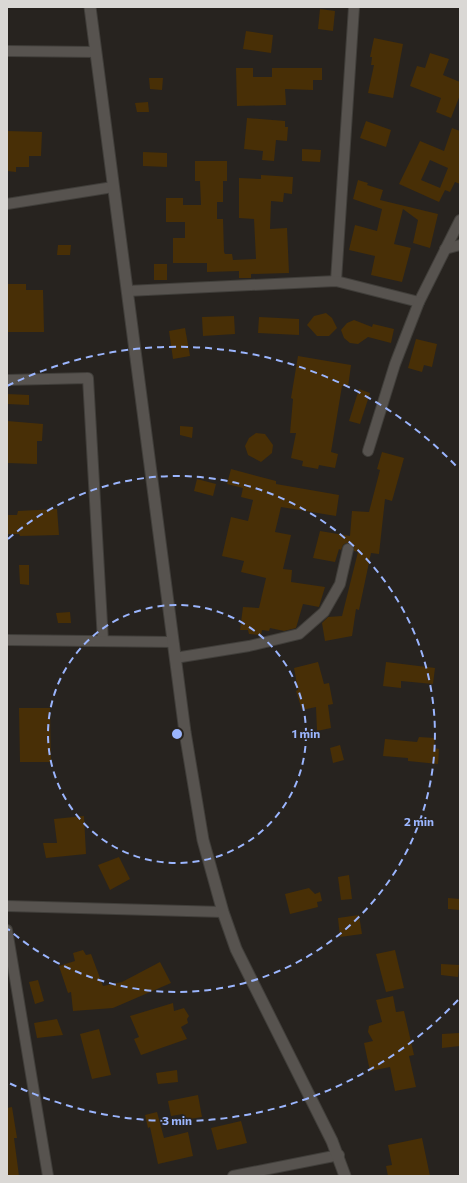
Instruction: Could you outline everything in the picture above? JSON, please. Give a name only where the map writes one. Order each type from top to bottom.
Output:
[{"type":"main road","points":[[90,7],[175,658],[199,819],[210,869],[236,949],[339,1155],[345,1176]]},
{"type":"street","points":[[336,282],[354,7]]},
{"type":"street","points":[[7,51],[96,52]]},
{"type":"street","points":[[7,204],[113,187]]},
{"type":"street","points":[[368,451],[395,364],[419,302],[460,220]]},
{"type":"street","points":[[445,249],[460,245]]},
{"type":"street","points":[[128,291],[336,282],[419,302]]},
{"type":"street","points":[[7,380],[88,378],[103,641]]},
{"type":"street","points":[[175,658],[249,646],[299,634],[324,612],[340,584],[348,549]]},
{"type":"street","points":[[7,640],[173,642]]},
{"type":"street","points":[[7,906],[223,912]]},
{"type":"street","points":[[7,930],[48,1176]]},
{"type":"street","points":[[232,1176],[339,1155]]},
{"type":"building","points":[[320,9],[335,11],[333,31],[318,29]]},
{"type":"building","points":[[246,31],[273,35],[271,53],[243,49]]},
{"type":"building","points":[[374,38],[403,44],[393,98],[368,93],[374,65],[371,65],[372,57],[370,57]]},
{"type":"building","points":[[430,53],[449,59],[443,75],[460,82],[460,95],[451,118],[436,112],[441,98],[410,86],[417,66],[425,68]]},
{"type":"building","points":[[236,68],[253,68],[253,77],[272,77],[272,68],[322,68],[322,80],[313,80],[313,90],[285,89],[286,105],[237,106]]},
{"type":"building","points":[[149,78],[163,78],[162,90],[150,89]]},
{"type":"building","points":[[148,102],[149,112],[137,112],[135,103]]},
{"type":"building","points":[[247,118],[285,121],[285,127],[288,127],[287,141],[276,140],[274,161],[262,160],[263,151],[244,149]]},
{"type":"building","points":[[366,121],[391,130],[386,147],[360,138]]},
{"type":"building","points":[[452,128],[460,131],[460,184],[455,182],[450,192],[445,190],[439,202],[399,184],[420,141],[444,151]],"holes":[[[430,160],[448,168],[440,188],[421,180]]]},
{"type":"building","points":[[7,131],[42,132],[41,156],[29,156],[29,167],[16,167],[16,172],[7,171]]},
{"type":"building","points":[[302,149],[321,150],[320,162],[302,161]]},
{"type":"building","points":[[143,152],[167,153],[167,167],[143,166]]},
{"type":"building","points":[[195,161],[227,161],[227,181],[223,181],[223,202],[217,202],[217,219],[223,219],[224,252],[225,254],[232,254],[233,260],[256,259],[254,219],[239,218],[239,178],[261,179],[261,175],[293,177],[292,194],[284,193],[283,202],[271,201],[270,229],[287,228],[289,273],[251,274],[251,278],[239,278],[239,271],[207,272],[207,263],[173,263],[173,238],[185,238],[185,222],[166,222],[166,198],[183,198],[183,205],[201,205],[200,181],[195,181]]},
{"type":"building","points":[[358,180],[368,183],[367,185],[383,190],[380,200],[438,214],[430,248],[413,243],[418,220],[403,209],[394,244],[411,248],[402,282],[371,275],[375,256],[349,250],[355,225],[377,231],[382,209],[353,199]]},
{"type":"building","points":[[58,245],[71,245],[70,255],[57,255]]},
{"type":"building","points":[[154,264],[167,264],[167,280],[154,280]]},
{"type":"building","points":[[7,284],[26,284],[26,290],[43,290],[44,332],[7,332]]},
{"type":"building","points":[[326,313],[332,318],[337,328],[329,336],[317,336],[307,325],[314,316]]},
{"type":"building","points":[[234,316],[235,334],[203,336],[202,317]]},
{"type":"building","points":[[259,317],[299,319],[299,335],[258,333]]},
{"type":"building","points":[[354,320],[372,327],[373,324],[394,329],[391,343],[368,337],[358,344],[350,343],[344,338],[341,330],[347,323]]},
{"type":"building","points":[[185,328],[190,356],[173,359],[169,331]]},
{"type":"building","points":[[416,339],[437,344],[432,367],[424,365],[422,372],[408,368]]},
{"type":"building","points":[[298,356],[351,365],[348,387],[342,386],[331,452],[338,454],[335,468],[319,465],[318,469],[302,466],[303,461],[291,458],[296,433],[290,433],[293,399],[291,398]]},
{"type":"building","points":[[359,389],[370,393],[360,424],[349,421]]},
{"type":"building","points":[[7,394],[29,395],[29,405],[7,404]]},
{"type":"building","points":[[7,421],[43,424],[42,441],[37,441],[37,464],[7,463]]},
{"type":"building","points":[[180,426],[193,427],[192,438],[180,435]]},
{"type":"building","points":[[256,433],[265,434],[273,445],[272,453],[261,462],[248,455],[245,446],[249,438]]},
{"type":"building","points":[[382,452],[404,458],[392,501],[385,499],[379,554],[371,553],[359,610],[356,609],[352,636],[325,641],[322,623],[328,617],[342,616],[358,552],[354,551],[352,544],[346,543],[343,545],[341,550],[339,549],[335,562],[313,558],[320,531],[350,536],[352,511],[369,512],[380,470],[377,469]]},
{"type":"building","points":[[231,469],[276,481],[276,484],[339,495],[336,516],[281,507],[275,532],[291,535],[283,569],[292,570],[291,582],[325,587],[319,607],[303,604],[296,628],[284,631],[270,628],[269,631],[262,630],[261,635],[249,634],[248,630],[240,630],[243,607],[259,608],[266,578],[241,572],[244,561],[222,556],[231,517],[248,521],[253,500],[241,497],[243,488],[227,484]]},
{"type":"building","points":[[197,479],[216,484],[213,496],[194,491]]},
{"type":"building","points":[[57,509],[59,535],[20,536],[19,534],[7,534],[7,515],[17,515],[18,511]]},
{"type":"building","points":[[19,565],[29,565],[29,585],[20,584]]},
{"type":"building","points":[[70,612],[71,623],[58,623],[56,613]]},
{"type":"building","points":[[318,662],[324,684],[329,683],[333,704],[328,705],[331,728],[317,731],[316,707],[302,710],[296,691],[298,690],[294,668]]},
{"type":"building","points":[[386,662],[435,668],[433,684],[401,681],[401,688],[383,686]]},
{"type":"building","points":[[19,708],[50,708],[51,762],[20,762]]},
{"type":"building","points":[[419,737],[435,738],[434,748],[439,749],[438,764],[408,761],[408,758],[383,756],[385,739],[417,742]]},
{"type":"building","points":[[340,745],[344,760],[333,763],[330,748]]},
{"type":"building","points":[[84,816],[86,854],[46,858],[43,843],[57,843],[54,819]]},
{"type":"building","points":[[119,857],[130,879],[110,890],[98,865]]},
{"type":"building","points":[[349,875],[352,899],[341,900],[338,877]]},
{"type":"building","points":[[309,888],[315,894],[320,892],[322,901],[317,902],[318,907],[290,914],[285,894]]},
{"type":"building","points":[[448,898],[460,899],[460,910],[448,909]]},
{"type":"building","points":[[359,915],[362,934],[340,937],[338,918]]},
{"type":"building","points":[[83,950],[86,955],[91,954],[103,986],[122,982],[160,962],[171,983],[113,1008],[73,1011],[71,992],[68,993],[59,966],[75,961],[73,953]]},
{"type":"building","points":[[395,950],[404,988],[386,992],[376,954]]},
{"type":"building","points":[[441,964],[459,965],[458,977],[441,975]]},
{"type":"building","points":[[38,980],[44,1001],[35,1004],[29,982]]},
{"type":"building","points":[[393,996],[396,1012],[404,1011],[414,1055],[409,1056],[416,1087],[395,1091],[390,1067],[370,1071],[364,1043],[373,1041],[368,1032],[369,1026],[382,1022],[376,1000]]},
{"type":"building","points":[[173,1003],[174,1011],[184,1008],[189,1016],[187,1019],[188,1023],[181,1027],[187,1039],[141,1055],[134,1039],[139,1037],[130,1016]]},
{"type":"building","points":[[57,1019],[63,1035],[37,1038],[34,1023]]},
{"type":"building","points":[[99,1029],[111,1075],[92,1079],[80,1034]]},
{"type":"building","points":[[459,1033],[460,1046],[442,1048],[442,1034]]},
{"type":"building","points":[[177,1070],[178,1082],[158,1084],[156,1073]]},
{"type":"building","points":[[198,1095],[202,1117],[184,1120],[183,1114],[171,1116],[168,1101]]},
{"type":"building","points":[[12,1107],[17,1138],[14,1138],[19,1176],[7,1176],[7,1108]]},
{"type":"building","points":[[157,1112],[164,1138],[188,1132],[193,1156],[158,1164],[150,1127],[148,1128],[145,1115]]},
{"type":"building","points":[[241,1121],[247,1143],[217,1150],[211,1128]]},
{"type":"building","points":[[422,1138],[430,1176],[388,1176],[386,1166],[392,1165],[388,1145]]}]
